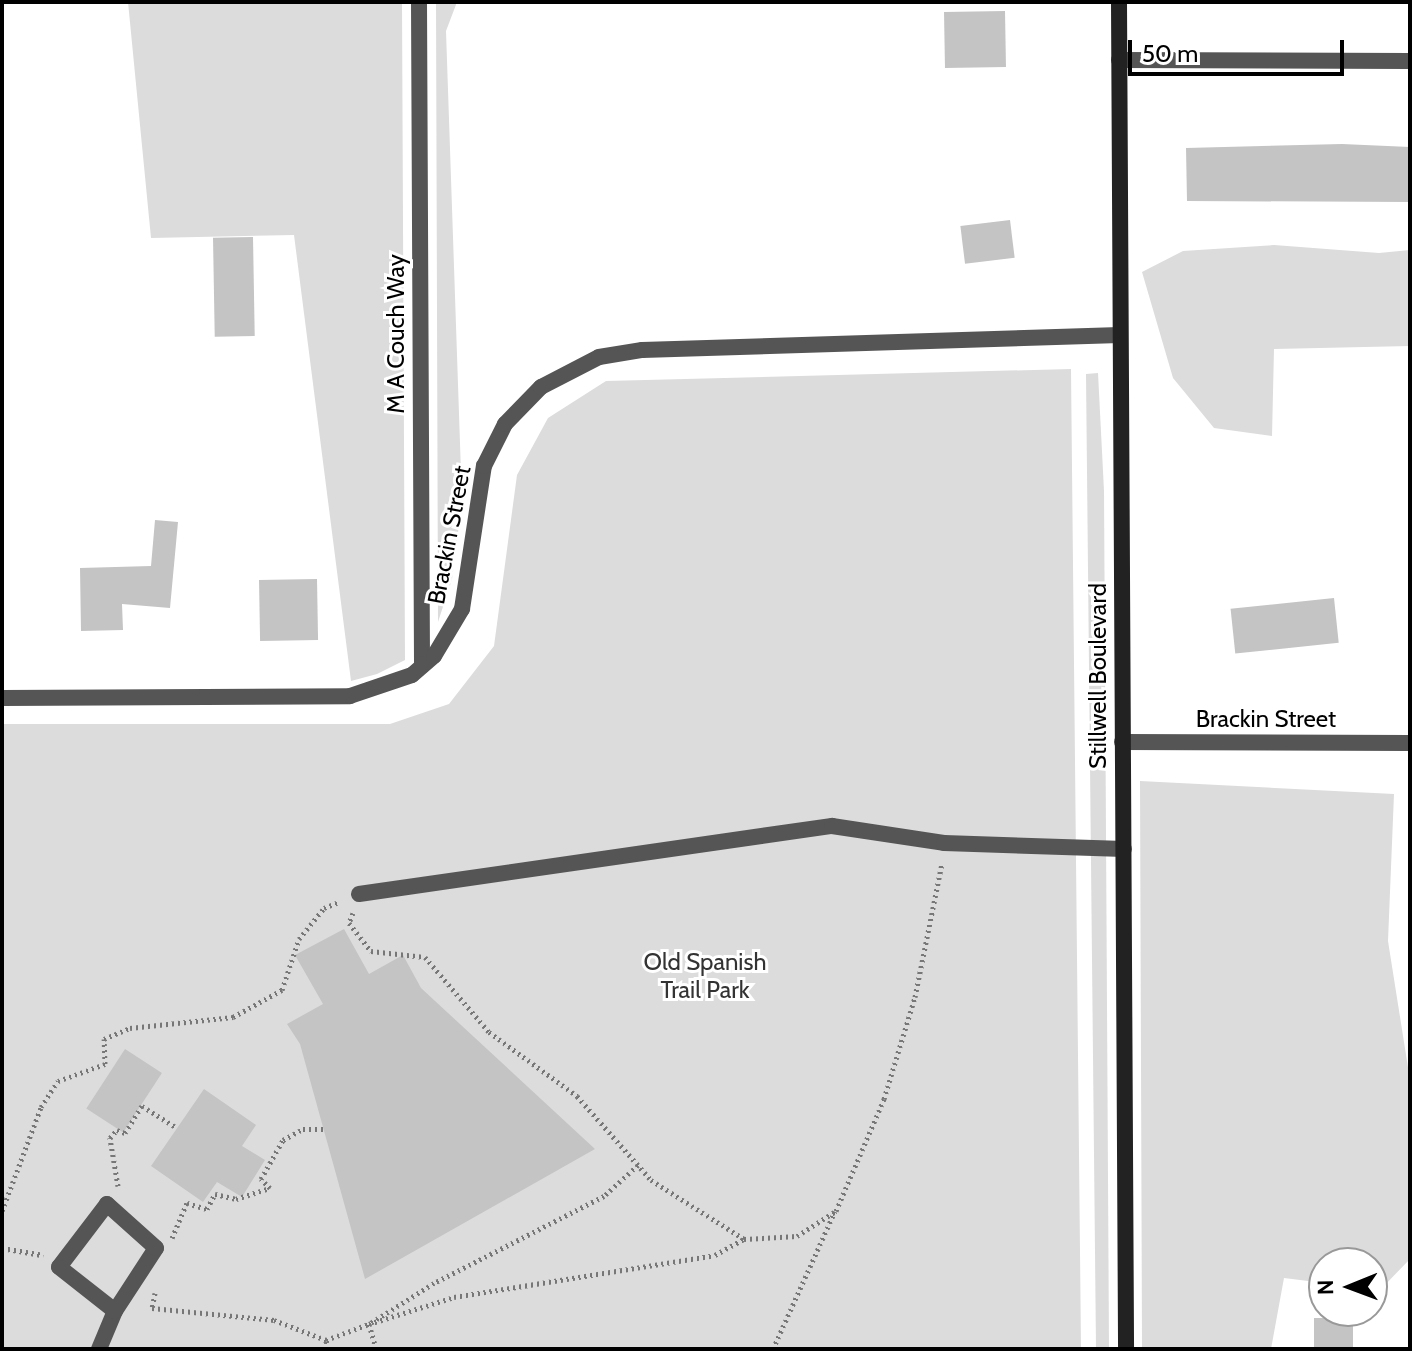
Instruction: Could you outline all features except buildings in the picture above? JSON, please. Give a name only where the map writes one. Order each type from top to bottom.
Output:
[{"type":"street","name":"M A Couch Way","points":[[419,2],[422,666]]},
{"type":"street","name":"Stillwell Boulevard","points":[[1119,2],[1126,1349]]},
{"type":"street","points":[[1119,60],[1410,61]]},
{"type":"street","name":"Brackin Street","points":[[2,698],[350,696],[383,688],[422,666],[453,630],[462,609],[484,466],[505,424],[561,375],[599,357],[642,350],[1120,335]]},
{"type":"street","name":"Brackin Street","points":[[1122,742],[1410,743]]},
{"type":"street","points":[[359,894],[832,826],[944,843],[1124,849]]},
{"type":"street","points":[[99,1349],[115,1311],[156,1248],[107,1204],[59,1267],[115,1311]]},
{"type":"path","points":[[773,1349],[836,1211],[902,1049],[944,843]]},
{"type":"path","points":[[359,894],[349,923],[371,951],[425,957],[489,1032],[577,1096],[651,1180],[744,1239]]},
{"type":"path","points":[[2,1211],[41,1107],[58,1081],[105,1064],[104,1039],[130,1028],[233,1017],[282,990],[299,939],[324,908],[359,894]]},
{"type":"path","points":[[119,1192],[110,1138],[117,1130],[125,1133],[142,1106],[175,1127]]},
{"type":"path","points":[[166,1249],[187,1203],[207,1209],[215,1194],[236,1199],[270,1188],[261,1179],[283,1140],[303,1129],[323,1129]]},
{"type":"path","points":[[369,1324],[434,1283],[604,1196],[638,1165]]},
{"type":"path","points":[[158,1281],[152,1308],[274,1320],[326,1340],[454,1297],[715,1255],[744,1239],[797,1236],[836,1211]]},
{"type":"path","points":[[2,1248],[46,1256],[2,1248]]},
{"type":"path","points":[[369,1324],[376,1349]]},
{"type":"path","points":[[326,1340],[328,1349]]},
{"type":"green space","points":[[128,2],[402,2],[405,660],[377,674],[351,681],[294,235],[151,238]]},
{"type":"green space","points":[[436,2],[457,2],[446,31],[462,502],[452,579],[438,622]]},
{"type":"green space","points":[[1274,245],[1379,253],[1410,250],[1410,346],[1274,349],[1272,436],[1214,428],[1173,378],[1142,272],[1183,251]]},
{"type":"green space","name":"Old Spanish Trail Park","points":[[1071,369],[1081,1349],[2,1349],[2,724],[390,724],[449,704],[494,646],[517,475],[548,418],[606,381]]},
{"type":"green space","points":[[1098,373],[1104,491],[1109,1349],[1096,1349],[1086,374]]},
{"type":"green space","points":[[1140,781],[1394,794],[1388,941],[1410,1080],[1410,1259],[1388,1282],[1388,1247],[1308,1247],[1308,1281],[1284,1278],[1271,1349],[1142,1347]]}]
